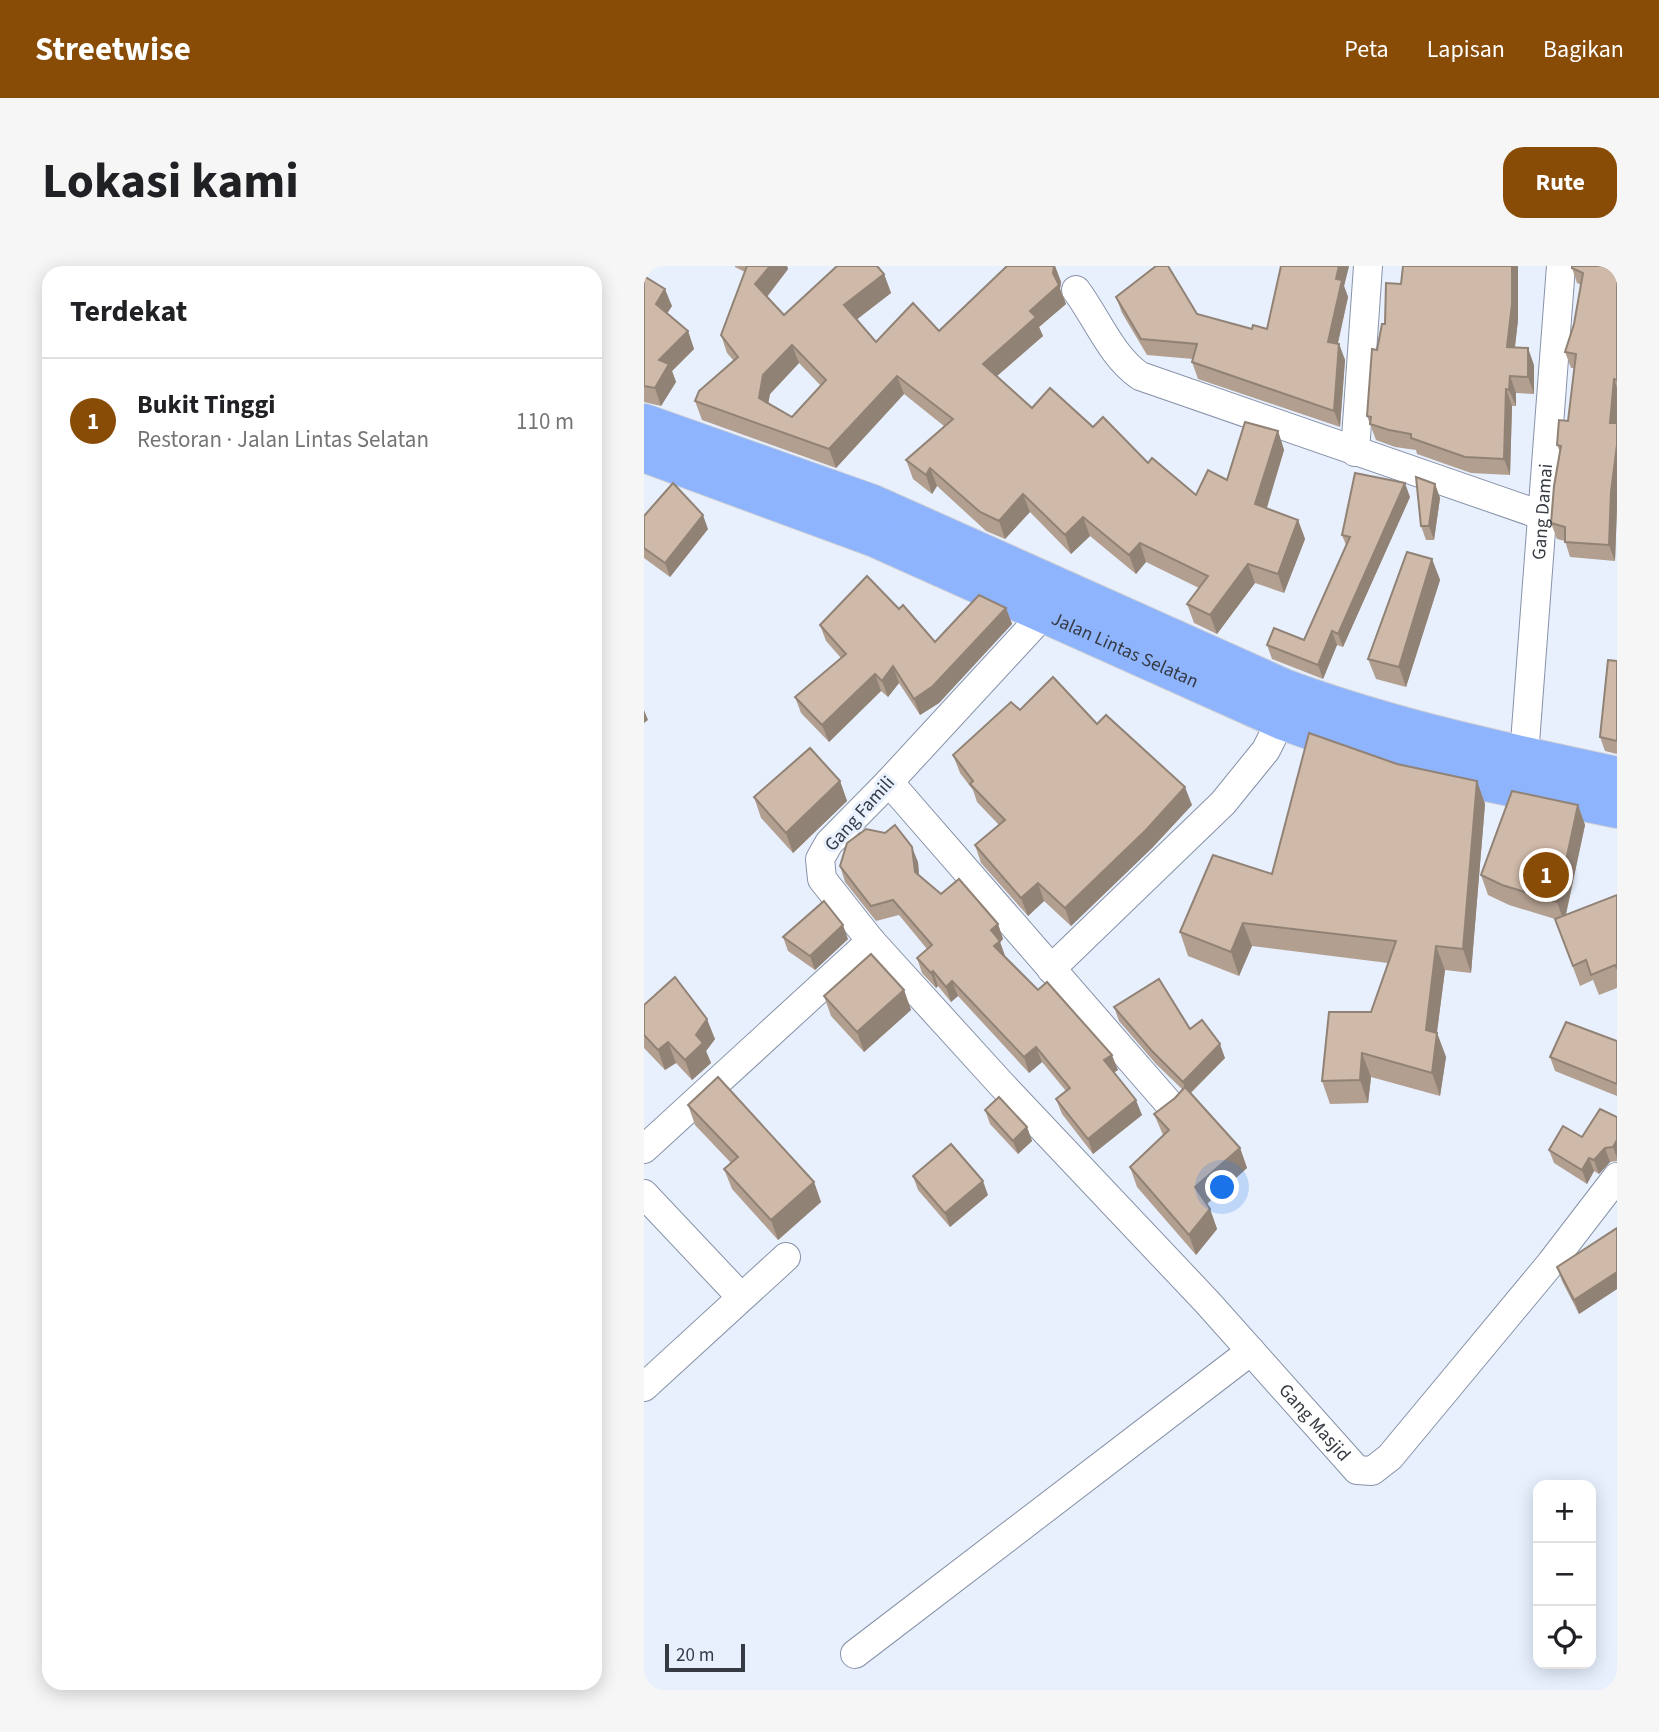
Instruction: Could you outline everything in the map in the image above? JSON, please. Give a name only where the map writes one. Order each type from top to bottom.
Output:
[{"type":"highway","name":"Jalan Lintas Selatan","points":[[644,423],[875,538],[1281,720],[1413,767],[1617,809]]},
{"type":"highway","name":"Jalan Lintas Selatan","points":[[644,453],[873,504],[1284,688],[1414,731],[1617,776]]},
{"type":"street","points":[[1355,452],[1368,266]]},
{"type":"street","name":"Gang Damai","points":[[1524,756],[1561,266]]},
{"type":"street","points":[[1076,290],[1093,312],[1122,361],[1140,376],[1541,514]]},
{"type":"street","name":"Gang Famili","points":[[1002,1085],[871,941],[822,879],[820,859],[829,843],[1043,615]]},
{"type":"street","points":[[1051,969],[1223,803],[1266,750],[1281,720]]},
{"type":"street","points":[[889,782],[1171,1106]]},
{"type":"street","points":[[644,1149],[871,941]]},
{"type":"street","name":"Gang Masjid","points":[[1002,1085],[1251,1351],[1357,1470],[1372,1471],[1390,1457],[1551,1263],[1617,1177]]},
{"type":"street","points":[[644,1194],[741,1297]]},
{"type":"street","points":[[644,1387],[786,1257]]},
{"type":"street","points":[[855,1654],[1251,1351]]},
{"type":"building","points":[[747,266],[770,266],[755,284],[784,315],[837,266],[877,266],[884,274],[844,305],[876,342],[913,303],[939,331],[1007,266],[1054,266],[1053,273],[1059,285],[1030,311],[1036,317],[983,364],[1032,408],[1050,388],[1093,427],[1103,417],[1148,463],[1152,458],[1196,495],[1208,470],[1227,480],[1245,422],[1278,431],[1255,504],[1298,520],[1278,574],[1248,564],[1210,615],[1187,604],[1208,576],[1140,543],[1129,555],[1083,517],[1065,535],[1023,494],[999,521],[980,512],[930,468],[926,475],[906,460],[953,419],[897,376],[829,449],[695,401],[699,391],[738,357],[721,335]],"holes":[[[792,345],[826,380],[792,417],[759,398],[763,375]]]},
{"type":"building","points":[[1156,266],[1168,266],[1197,314],[1252,329],[1253,325],[1267,329],[1281,266],[1339,266],[1336,279],[1342,280],[1328,342],[1339,344],[1334,411],[1192,362],[1197,344],[1141,339],[1116,297]]},
{"type":"building","points":[[1403,266],[1512,266],[1512,304],[1507,347],[1528,348],[1528,377],[1510,376],[1509,390],[1506,389],[1504,459],[1465,457],[1411,438],[1411,434],[1370,424],[1371,417],[1367,416],[1372,349],[1377,350],[1382,324],[1385,324],[1386,283],[1401,284]]},
{"type":"building","points":[[1572,266],[1617,266],[1617,380],[1614,379],[1610,423],[1617,423],[1617,445],[1611,492],[1609,545],[1565,542],[1565,527],[1551,523],[1561,446],[1557,445],[1559,420],[1568,421],[1576,354],[1565,352],[1574,324],[1583,273]]},
{"type":"building","points":[[644,276],[665,289],[656,304],[688,331],[659,360],[669,364],[655,388],[644,386]]},
{"type":"building","points":[[1355,473],[1405,483],[1338,634],[1332,631],[1318,665],[1267,645],[1274,628],[1304,640],[1350,537],[1342,535]]},
{"type":"building","points":[[1416,477],[1435,484],[1429,526],[1421,526]]},
{"type":"building","points":[[673,483],[703,515],[665,563],[644,548],[644,516]]},
{"type":"building","points":[[1407,552],[1432,559],[1399,667],[1368,659]]},
{"type":"building","points":[[867,576],[899,609],[903,605],[935,642],[979,595],[1006,608],[933,686],[914,699],[893,666],[882,681],[875,674],[822,725],[795,697],[846,654],[820,625]]},
{"type":"building","points":[[1608,660],[1617,661],[1617,741],[1600,737]]},
{"type":"building","points":[[1053,677],[1097,724],[1106,715],[1185,787],[1146,830],[1065,908],[1038,883],[1021,898],[975,845],[1005,820],[970,784],[973,781],[953,755],[1011,702],[1020,710]]},
{"type":"building","points":[[1309,733],[1397,764],[1477,781],[1463,949],[1436,946],[1426,1030],[1437,1033],[1432,1073],[1362,1053],[1360,1080],[1322,1081],[1329,1012],[1371,1012],[1396,941],[1243,923],[1231,952],[1180,932],[1213,855],[1272,874]]},
{"type":"building","points":[[810,748],[840,781],[786,833],[754,797]]},
{"type":"building","points":[[1512,791],[1578,805],[1557,902],[1502,885],[1481,875]]},
{"type":"building","points":[[895,825],[912,847],[915,872],[941,894],[959,879],[998,924],[991,930],[1000,941],[994,946],[1038,990],[1047,982],[1112,1055],[1104,1060],[1136,1100],[1088,1139],[1056,1099],[1070,1088],[1036,1047],[1024,1057],[952,981],[946,987],[933,971],[931,973],[917,958],[932,945],[893,900],[871,906],[840,866],[847,843],[866,829],[885,833]]},
{"type":"building","points":[[1617,895],[1617,968],[1615,965],[1591,975],[1586,960],[1573,966],[1555,919]]},
{"type":"building","points":[[824,901],[843,925],[810,956],[783,937]]},
{"type":"building","points":[[871,954],[904,990],[857,1032],[824,996]]},
{"type":"building","points":[[675,977],[707,1019],[696,1035],[703,1043],[685,1060],[668,1042],[658,1050],[644,1035],[644,1005]]},
{"type":"building","points":[[1159,979],[1190,1029],[1202,1020],[1220,1044],[1183,1082],[1114,1007]]},
{"type":"building","points":[[1566,1022],[1617,1041],[1617,1084],[1550,1057]]},
{"type":"building","points":[[718,1077],[814,1182],[771,1220],[724,1169],[738,1157],[688,1105]]},
{"type":"building","points":[[1185,1087],[1240,1148],[1195,1187],[1210,1209],[1189,1235],[1130,1167],[1169,1130],[1154,1114]]},
{"type":"building","points":[[999,1097],[1027,1127],[1013,1141],[985,1110]]},
{"type":"building","points":[[1600,1109],[1617,1117],[1617,1140],[1613,1147],[1605,1148],[1594,1160],[1589,1158],[1582,1170],[1549,1150],[1563,1126],[1582,1137]]},
{"type":"building","points":[[951,1144],[983,1181],[945,1213],[913,1176]]},
{"type":"building","points":[[1617,1228],[1617,1272],[1574,1300],[1557,1267]]},
{"type":"place","name":"Bukit Tinggi","points":[[1546,875]]}]
